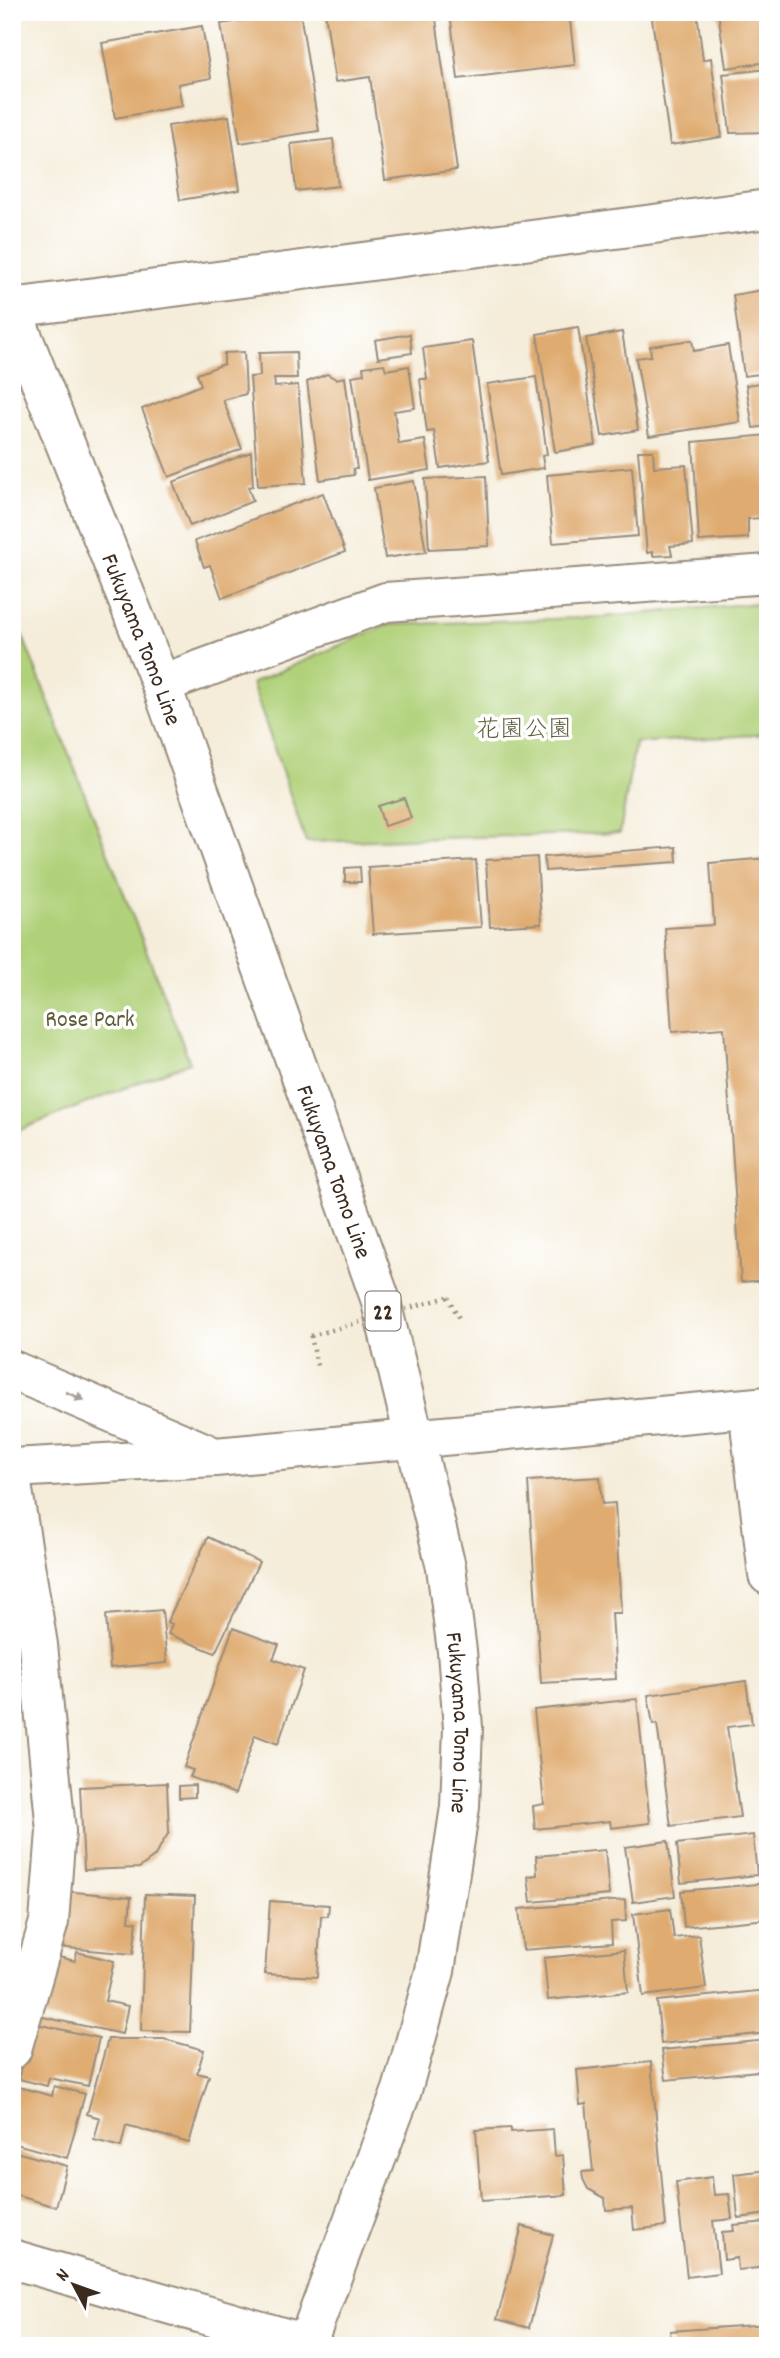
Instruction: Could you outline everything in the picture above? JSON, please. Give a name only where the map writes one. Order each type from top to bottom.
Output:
[{"type":"street","points":[[12,309],[768,209]]},
{"type":"street","name":"Fukuyama Tomo Line","points":[[12,309],[161,684],[380,1298],[446,1567],[457,1651],[463,1728],[460,1807],[435,1971],[421,2028],[367,2189],[309,2345]]},
{"type":"street","points":[[161,684],[386,602],[768,574]]},
{"type":"street","points":[[12,1370],[215,1457]]},
{"type":"street","points":[[12,1468],[215,1457],[758,1407],[768,1575]]},
{"type":"street","points":[[12,1484],[38,1645],[57,1831],[49,1922],[12,2049]]},
{"type":"street","points":[[12,2259],[309,2345]]},
{"type":"path","points":[[318,1370],[311,1336],[449,1297],[460,1320]]},
{"type":"green space","name":"花園公園","points":[[768,602],[768,734],[635,743],[620,833],[306,842],[252,683],[387,625],[603,617]]},
{"type":"green space","name":"Rose Park","points":[[12,609],[190,1062],[12,1133]]},
{"type":"building","points":[[300,12],[319,131],[240,143],[221,24]]},
{"type":"building","points":[[325,12],[435,12],[457,170],[385,180],[370,77],[335,82]]},
{"type":"building","points":[[450,12],[569,12],[575,65],[458,79]]},
{"type":"building","points":[[651,12],[697,12],[703,60],[711,58],[722,137],[670,145]]},
{"type":"building","points":[[718,12],[768,12],[768,62],[726,68]]},
{"type":"building","points":[[202,26],[211,78],[178,84],[182,106],[115,118],[102,43]]},
{"type":"building","points":[[768,69],[768,132],[730,133],[723,74]]},
{"type":"building","points":[[229,116],[240,190],[180,200],[168,126]]},
{"type":"building","points":[[333,139],[338,186],[296,191],[291,144]]},
{"type":"building","points":[[768,289],[768,373],[744,376],[733,295]]},
{"type":"building","points":[[578,327],[596,445],[555,452],[537,334]]},
{"type":"building","points":[[622,332],[638,430],[602,436],[586,338]]},
{"type":"building","points":[[410,334],[412,353],[378,358],[375,340]]},
{"type":"building","points":[[692,340],[694,351],[728,345],[740,422],[649,436],[636,358],[651,356],[650,346]]},
{"type":"building","points":[[472,341],[489,461],[440,468],[434,431],[427,432],[420,379],[427,379],[423,348]]},
{"type":"building","points":[[244,352],[246,394],[223,400],[242,449],[169,477],[142,409],[201,385],[197,374],[224,364],[224,353]]},
{"type":"building","points":[[296,352],[297,378],[274,378],[275,387],[298,385],[306,483],[258,486],[250,377],[260,376],[259,353]]},
{"type":"building","points":[[384,364],[386,370],[409,366],[415,408],[394,411],[399,444],[425,440],[430,470],[368,480],[352,376],[364,374],[363,367]]},
{"type":"building","points":[[327,374],[336,379],[345,377],[357,469],[353,469],[354,475],[320,480],[307,382]]},
{"type":"building","points":[[536,377],[547,454],[542,456],[544,468],[501,475],[487,384]]},
{"type":"building","points":[[768,382],[768,426],[753,428],[746,385]]},
{"type":"building","points":[[768,435],[768,552],[762,553],[760,518],[748,519],[748,538],[699,541],[693,442]]},
{"type":"building","points":[[638,451],[653,451],[654,467],[686,465],[693,544],[670,546],[672,555],[653,556],[653,552],[647,553]]},
{"type":"building","points":[[251,452],[253,486],[248,487],[253,501],[190,526],[173,482]]},
{"type":"building","points":[[632,467],[638,536],[553,543],[547,475]]},
{"type":"building","points":[[486,476],[489,546],[429,549],[425,479]]},
{"type":"building","points":[[414,481],[426,552],[385,558],[374,488]]},
{"type":"building","points":[[323,493],[345,552],[222,598],[210,565],[204,567],[195,541]]},
{"type":"building","points":[[404,798],[411,818],[384,826],[378,806]]},
{"type":"building","points":[[676,847],[677,862],[545,871],[544,857]]},
{"type":"building","points":[[537,857],[541,924],[490,927],[486,860]]},
{"type":"building","points":[[768,858],[768,1280],[741,1282],[724,1028],[672,1032],[665,928],[714,925],[710,863]]},
{"type":"building","points":[[476,860],[481,927],[373,934],[368,867]]},
{"type":"building","points":[[360,867],[361,882],[345,882],[345,868]]},
{"type":"building","points":[[600,1477],[602,1504],[615,1503],[621,1613],[612,1613],[616,1679],[541,1683],[528,1481]]},
{"type":"building","points":[[208,1537],[259,1562],[215,1653],[168,1634],[172,1624],[167,1622]]},
{"type":"building","points":[[162,1610],[167,1663],[110,1668],[106,1615]]},
{"type":"building","points":[[233,1628],[279,1645],[273,1659],[304,1670],[278,1744],[255,1735],[235,1794],[190,1777],[193,1770],[184,1767]]},
{"type":"building","points":[[746,1681],[752,1724],[727,1727],[740,1817],[671,1826],[657,1724],[653,1725],[648,1695]]},
{"type":"building","points":[[637,1699],[650,1823],[611,1828],[610,1821],[535,1829],[533,1806],[544,1804],[534,1710]]},
{"type":"building","points":[[167,1783],[169,1832],[154,1857],[139,1868],[84,1870],[80,1787]]},
{"type":"building","points":[[195,1785],[195,1797],[179,1798],[179,1786]]},
{"type":"building","points":[[753,1835],[757,1875],[681,1883],[677,1844]]},
{"type":"building","points":[[668,1841],[675,1896],[633,1902],[625,1847]]},
{"type":"building","points":[[605,1850],[609,1895],[531,1902],[528,1876],[537,1875],[536,1856]]},
{"type":"building","points":[[768,1883],[768,1919],[684,1927],[681,1891]]},
{"type":"building","points":[[62,1891],[131,1897],[129,1921],[137,1922],[133,1954],[57,1947]]},
{"type":"building","points":[[145,1894],[195,1896],[190,2032],[141,2031]]},
{"type":"building","points":[[625,1900],[626,1921],[611,1922],[612,1943],[523,1950],[519,1909]]},
{"type":"building","points":[[270,1901],[329,1905],[328,1916],[321,1916],[317,1977],[265,1974]]},
{"type":"building","points":[[670,1909],[674,1938],[699,1935],[706,1988],[643,1996],[633,1914]]},
{"type":"building","points":[[624,1950],[628,1992],[548,2000],[544,1958]]},
{"type":"building","points":[[77,1952],[114,1961],[105,2001],[128,2006],[122,2034],[33,2015],[47,1954],[75,1961]]},
{"type":"building","points":[[768,1990],[768,2033],[661,2044],[657,2001]]},
{"type":"building","points":[[28,2022],[99,2038],[88,2086],[49,2078],[47,2086],[19,2079]]},
{"type":"building","points":[[108,2039],[164,2039],[204,2050],[197,2073],[209,2076],[189,2143],[126,2125],[121,2147],[94,2140],[100,2118],[87,2114]]},
{"type":"building","points":[[768,2040],[768,2070],[666,2080],[662,2050]]},
{"type":"building","points":[[651,2062],[666,2226],[634,2230],[632,2208],[606,2210],[605,2198],[588,2189],[583,2179],[582,2172],[593,2171],[586,2104],[580,2105],[577,2070]]},
{"type":"building","points":[[12,2085],[52,2096],[54,2086],[85,2094],[67,2158],[12,2143]]},
{"type":"building","points":[[511,2128],[511,2132],[553,2129],[555,2156],[563,2155],[566,2195],[481,2201],[476,2130]]},
{"type":"building","points":[[12,2151],[67,2166],[56,2207],[12,2194]]},
{"type":"building","points":[[768,2170],[768,2214],[738,2218],[734,2174]]},
{"type":"building","points":[[712,2177],[714,2195],[729,2194],[732,2219],[713,2221],[719,2273],[687,2277],[676,2182]]},
{"type":"building","points":[[768,2222],[768,2267],[738,2270],[737,2258],[724,2260],[722,2232],[734,2231],[733,2225]]},
{"type":"building","points":[[522,2226],[553,2235],[529,2328],[497,2319]]},
{"type":"building","points":[[768,2324],[768,2346],[672,2346],[670,2331]]}]
